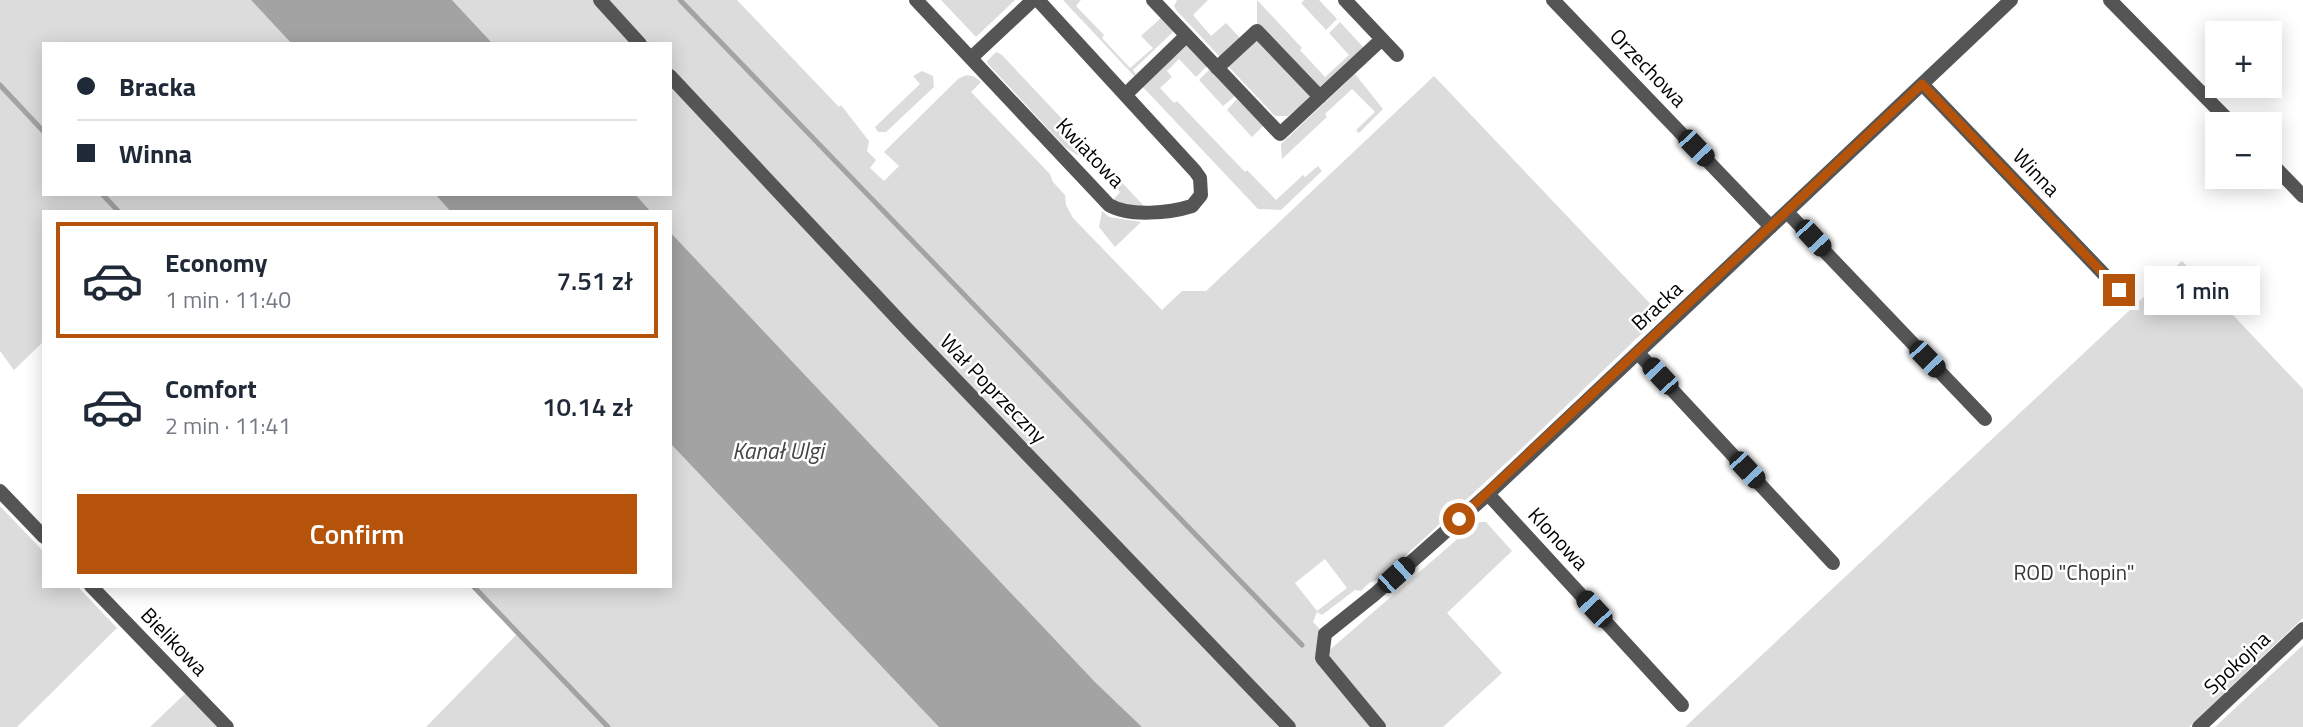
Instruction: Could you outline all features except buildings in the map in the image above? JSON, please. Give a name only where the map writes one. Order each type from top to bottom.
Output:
[{"type":"street","points":[[600,0],[638,42]]},
{"type":"street","points":[[916,0],[971,58]]},
{"type":"street","name":"Kwiatowa","points":[[1036,0],[1200,178],[1201,195],[1192,206],[1154,213],[1115,209],[1109,205],[971,58],[1036,0]]},
{"type":"street","points":[[1153,0],[1280,134],[1382,39]]},
{"type":"street","points":[[1345,0],[1397,55]]},
{"type":"street","name":"Orzechowa","points":[[1553,0],[1771,227]]},
{"type":"street","name":"Bracka","points":[[1379,727],[1322,658],[1325,634],[1375,594],[1488,494],[2011,0]]},
{"type":"street","points":[[2110,0],[2220,112]]},
{"type":"street","points":[[1217,68],[1257,31],[1320,97]]},
{"type":"street","points":[[1125,95],[1186,36]]},
{"type":"street","name":"Wał Poprzeczny","points":[[672,78],[917,340],[1289,727]]},
{"type":"street","name":"Winna","points":[[1922,84],[2119,290]]},
{"type":"street","points":[[2282,174],[2303,196]]},
{"type":"street","points":[[1787,212],[1985,419]]},
{"type":"street","points":[[1638,353],[1833,563]]},
{"type":"street","points":[[0,491],[42,535]]},
{"type":"street","name":"Klonowa","points":[[1488,494],[1682,705]]},
{"type":"street","name":"Bielikowa","points":[[93,588],[227,727]]},
{"type":"street","name":"Spokojna","points":[[2199,727],[2303,629]]},
{"type":"green space","points":[[0,0],[251,0],[290,42],[42,42],[42,196],[437,196],[449,210],[42,210],[42,343],[14,370],[0,351]]},
{"type":"green space","points":[[452,0],[737,0],[839,107],[841,105],[869,141],[867,151],[876,160],[870,168],[884,181],[899,166],[884,152],[958,79],[967,75],[973,76],[981,82],[971,92],[1050,174],[1053,182],[1065,195],[1066,205],[1073,218],[1162,310],[1182,291],[1206,291],[1434,76],[1661,315],[1380,579],[1369,583],[1361,591],[1355,590],[1322,615],[1317,612],[1313,622],[1325,634],[1322,658],[1379,727],[1142,727],[1095,682],[672,234],[672,210],[649,210],[637,196],[672,196],[672,42],[491,42]],"holes":[[[1325,559],[1347,588],[1317,611],[1295,583]]]},
{"type":"green space","points":[[941,0],[1015,0],[976,37]]},
{"type":"green space","points":[[1063,0],[1081,0],[1076,6],[1130,68],[1153,48],[1141,36],[1162,17],[1174,31],[1133,70],[1136,78]]},
{"type":"green space","points":[[1177,0],[1208,0],[1193,15],[1211,36],[1226,23],[1241,39],[1221,58],[1176,10],[1174,6]]},
{"type":"green space","points":[[1257,0],[1325,77],[1349,55],[1329,33],[1340,22],[1365,49],[1319,91],[1257,25]]},
{"type":"green space","points":[[1304,0],[1319,0],[1337,19],[1326,30],[1301,3]]},
{"type":"green space","points":[[1257,36],[1312,96],[1288,116],[1275,116],[1226,64]]},
{"type":"green space","points":[[1186,44],[1207,66],[1196,77],[1179,59],[1167,71],[1172,77],[1160,88],[1174,103],[1177,101],[1245,172],[1247,170],[1276,200],[1303,175],[1305,177],[1318,166],[1322,171],[1281,210],[1258,209],[1141,85]]},
{"type":"green space","points":[[996,52],[1002,55],[1144,206],[1119,204],[1113,200],[1120,192],[1086,154],[1077,155],[1065,147],[988,64],[987,61]]},
{"type":"green space","points":[[1210,69],[1235,96],[1223,106],[1199,80]]},
{"type":"green space","points":[[922,71],[933,76],[934,87],[886,132],[878,132],[875,127],[920,84],[913,76]]},
{"type":"green space","points":[[1355,74],[1383,109],[1359,133],[1356,130],[1375,112],[1352,89],[1325,114],[1327,117],[1282,159],[1281,144]]},
{"type":"green space","points":[[1237,99],[1263,126],[1252,137],[1227,110]]},
{"type":"green space","points":[[1102,211],[1109,217],[1141,222],[1115,247],[1099,227]]},
{"type":"green space","name":"ROD \"Chopin\"","points":[[2182,261],[2303,389],[2303,618],[2189,727],[1685,727]]},
{"type":"green space","points":[[672,445],[939,727],[426,727],[518,633],[475,588],[672,588]]},
{"type":"green space","points":[[0,506],[42,550],[42,588],[79,588],[117,628],[17,727],[0,727]]},
{"type":"green space","points":[[1477,522],[1486,522],[1512,551],[1447,613],[1502,673],[1443,727],[1386,727],[1325,654]]},
{"type":"green space","points":[[2303,645],[2303,727],[2215,727]]},
{"type":"green space","points":[[190,689],[227,727],[150,727]]},
{"type":"water","points":[[251,0],[452,0],[491,42],[290,42]]},
{"type":"water","points":[[437,196],[637,196],[649,210],[449,210]]},
{"type":"water","name":"Kanał Ulgi","points":[[672,234],[1095,682],[1142,727],[937,725],[672,445]]},
{"type":"waterway","points":[[680,0],[1302,645]]},
{"type":"waterway","points":[[0,85],[42,130]]},
{"type":"waterway","points":[[104,196],[117,210]]},
{"type":"waterway","points":[[475,588],[608,727]]},
{"type":"route","points":[[1459,519],[1922,84],[2119,290]]}]
